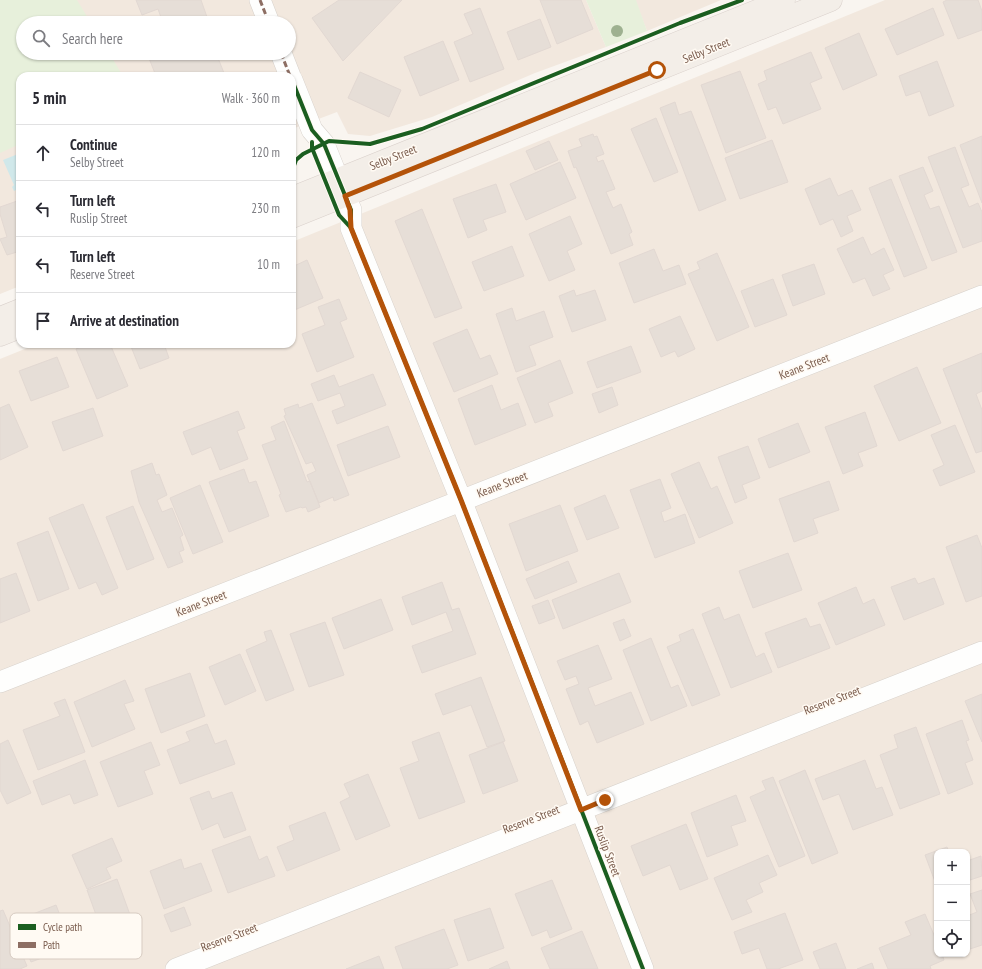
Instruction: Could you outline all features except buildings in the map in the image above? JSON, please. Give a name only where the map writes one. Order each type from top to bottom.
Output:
[{"type":"main road","name":"Selby Street","points":[[296,215],[336,190],[784,0]]},
{"type":"main road","name":"Selby Street","points":[[296,197],[336,190],[831,0]]},
{"type":"main road","points":[[0,318],[16,312]]},
{"type":"main road","points":[[0,335],[16,329]]},
{"type":"street","points":[[260,0],[266,16]]},
{"type":"street","points":[[284,60],[288,72]]},
{"type":"street","name":"Ruslip Street","points":[[296,90],[312,130],[312,148],[336,190],[350,210],[351,228],[461,500],[643,969]]},
{"type":"street","name":"Keane Street","points":[[0,682],[982,296]]},
{"type":"street","name":"Reserve Street","points":[[176,969],[982,652]]},
{"type":"shaded area","points":[[0,0],[586,0],[606,47],[535,73],[432,117],[370,136],[348,134],[337,112],[296,127],[296,72],[16,72],[16,288],[0,294]]},
{"type":"shaded area","points":[[635,0],[721,0],[647,31]]},
{"type":"shaded area","points":[[885,0],[982,0],[982,969],[0,969],[0,359],[27,348],[296,348],[296,240]]},
{"type":"green space","points":[[0,0],[77,0],[87,16],[16,16],[16,60],[113,60],[121,72],[16,72],[16,146],[0,153]]},
{"type":"green space","points":[[586,0],[636,0],[647,31],[606,47]]},
{"type":"water","points":[[16,155],[16,190],[14,191],[12,187],[14,185],[3,160]]},
{"type":"marked path","points":[[260,0],[266,16]]},
{"type":"marked path","points":[[284,60],[288,72]]},
{"type":"cycle path","points":[[296,160],[303,154],[329,141],[370,144],[422,129],[680,23],[742,0]]},
{"type":"cycle path","points":[[296,90],[312,130],[324,144],[351,210],[351,228],[461,500],[643,969]]},
{"type":"cycle path","points":[[312,142],[312,148],[339,215],[351,228]]},
{"type":"route","points":[[605,800],[581,810],[461,500],[351,228],[350,210],[345,196],[657,70]]}]
